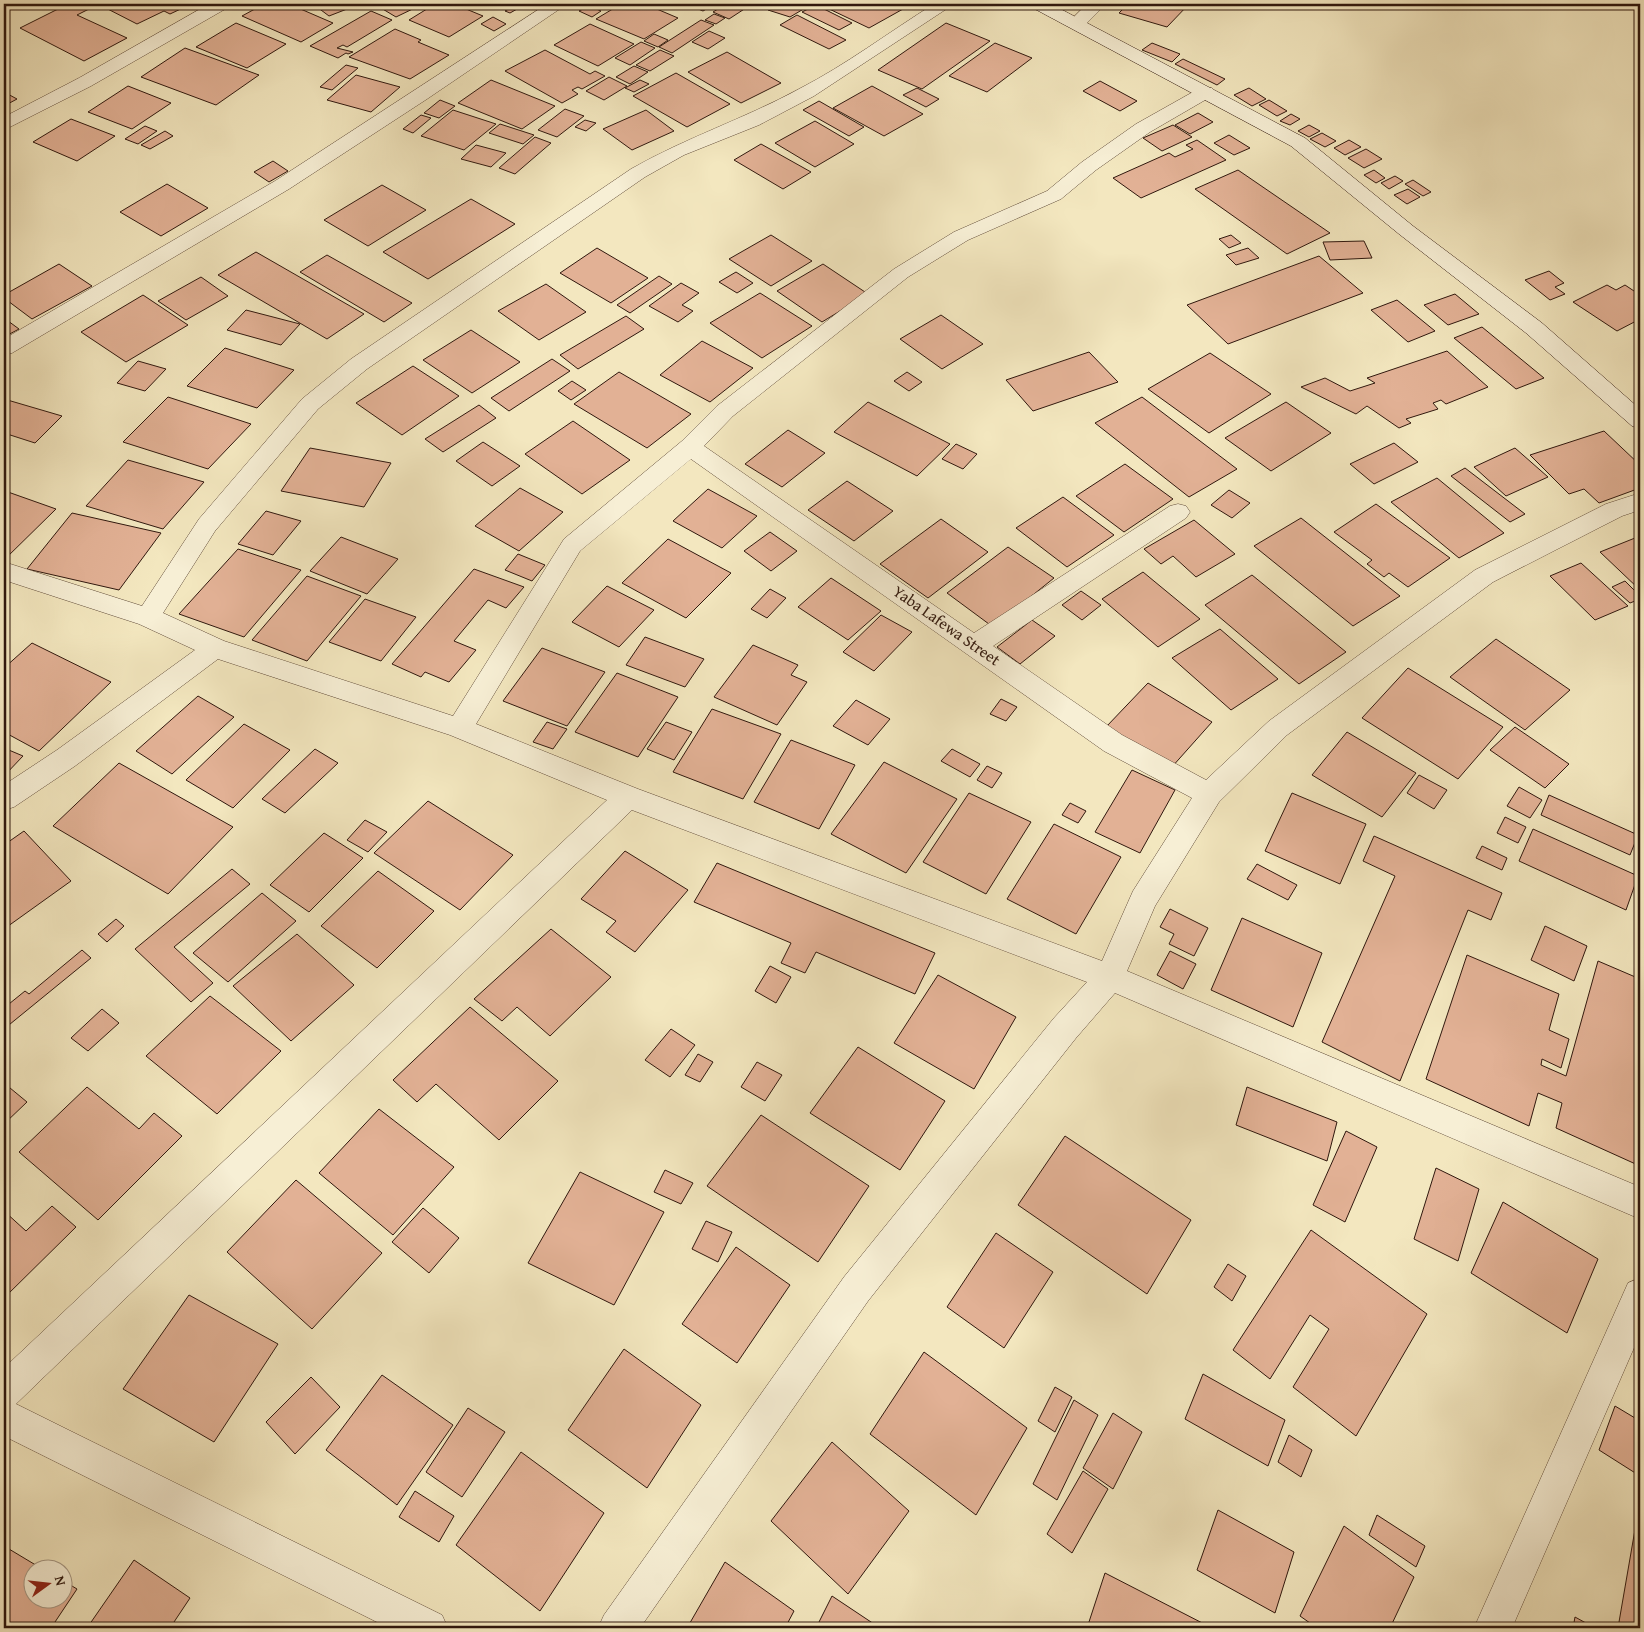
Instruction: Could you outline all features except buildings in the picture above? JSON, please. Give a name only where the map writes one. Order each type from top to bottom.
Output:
[{"type":"street","points":[[4,124],[85,82],[221,4]]},
{"type":"street","points":[[4,348],[113,286],[282,185],[558,4]]},
{"type":"street","points":[[148,617],[207,525],[259,462],[310,404],[360,364],[638,173],[677,151],[752,121],[808,92],[945,4]]},
{"type":"street","points":[[1039,4],[1298,142],[1406,230],[1534,328],[1640,421]]},
{"type":"street","points":[[1077,23],[1097,4]]},
{"type":"street","points":[[459,728],[572,545],[690,446],[725,411],[901,273],[960,236],[1054,195],[1089,166],[1143,128],[1206,92]]},
{"type":"street","name":"Yaba Lafewa Street","points":[[690,446],[1113,743],[1209,794]]},
{"type":"street","points":[[617,1628],[856,1289],[1065,1028],[1110,977],[1143,900],[1209,794],[1278,728],[1484,576],[1614,510],[1640,501]]},
{"type":"street","points":[[974,645],[1178,512]]},
{"type":"street","points":[[4,571],[148,617],[215,648],[459,728],[628,796],[1110,977],[1640,1203]]},
{"type":"street","points":[[4,800],[66,758],[215,648]]},
{"type":"street","points":[[4,1392],[628,796]]},
{"type":"street","points":[[1493,1628],[1640,1295]]},
{"type":"street","points":[[4,1416],[429,1628]]}]
